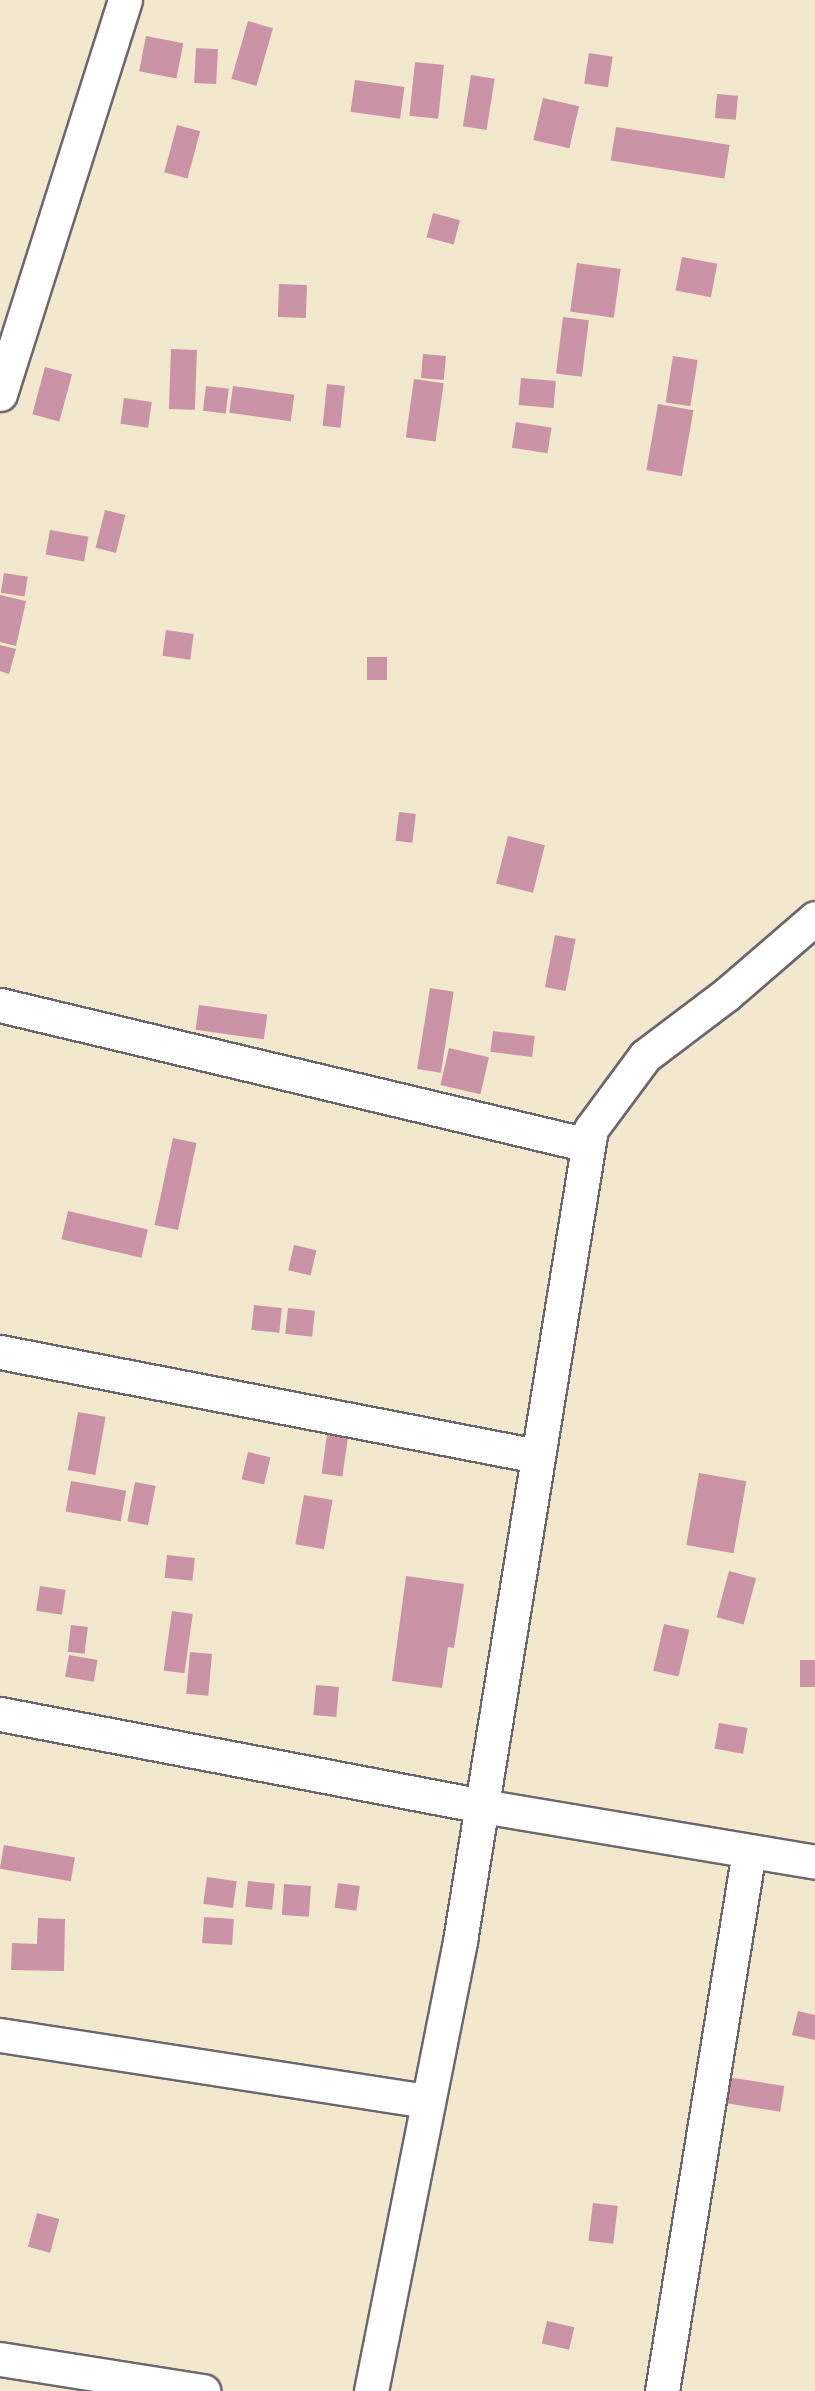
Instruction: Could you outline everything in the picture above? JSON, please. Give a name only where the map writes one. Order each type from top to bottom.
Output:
[{"type":"street","points":[[0,394],[125,0]]},
{"type":"street","points":[[371,2391],[460,1941],[591,1129],[645,1056],[727,994],[815,918]]},
{"type":"street","points":[[0,1005],[588,1145]]},
{"type":"street","points":[[0,1352],[537,1456]]},
{"type":"street","points":[[0,1714],[482,1806],[815,1862]]},
{"type":"street","points":[[662,2391],[749,1851]]},
{"type":"street","points":[[0,2035],[428,2101]]},
{"type":"street","points":[[0,2359],[203,2391]]},
{"type":"building","points":[[248,21],[273,28],[256,86],[231,79]]},
{"type":"building","points":[[146,36],[183,43],[176,79],[139,71]]},
{"type":"building","points":[[196,48],[218,49],[216,84],[194,83]]},
{"type":"building","points":[[589,53],[613,57],[608,87],[584,84]]},
{"type":"building","points":[[415,62],[444,65],[438,119],[409,116]]},
{"type":"building","points":[[471,75],[495,79],[487,130],[463,126]]},
{"type":"building","points":[[355,80],[405,87],[400,119],[351,112]]},
{"type":"building","points":[[717,94],[738,96],[736,120],[715,118]]},
{"type":"building","points":[[543,98],[579,106],[569,148],[533,140]]},
{"type":"building","points":[[177,125],[200,131],[188,179],[164,172]]},
{"type":"building","points":[[616,127],[730,145],[724,179],[611,161]]},
{"type":"building","points":[[433,213],[460,220],[454,244],[427,237]]},
{"type":"building","points":[[682,257],[717,264],[711,297],[676,290]]},
{"type":"building","points":[[577,263],[621,269],[614,318],[570,312]]},
{"type":"building","points":[[279,284],[307,285],[306,318],[278,317]]},
{"type":"building","points":[[563,317],[589,320],[582,377],[556,374]]},
{"type":"building","points":[[171,349],[197,350],[195,410],[169,409]]},
{"type":"building","points":[[423,354],[446,356],[444,380],[421,378]]},
{"type":"building","points":[[673,356],[698,360],[690,406],[666,402]]},
{"type":"building","points":[[45,367],[72,374],[59,422],[32,414]]},
{"type":"building","points":[[521,378],[556,381],[554,408],[519,405]]},
{"type":"building","points":[[414,379],[444,383],[435,442],[406,437]]},
{"type":"building","points":[[327,384],[345,386],[341,428],[323,426]]},
{"type":"building","points":[[206,386],[229,389],[226,414],[203,411]]},
{"type":"building","points":[[233,386],[294,395],[291,421],[229,413]]},
{"type":"building","points":[[124,398],[152,402],[148,428],[120,424]]},
{"type":"building","points":[[658,404],[693,410],[682,476],[646,470]]},
{"type":"building","points":[[516,422],[552,428],[547,453],[512,448]]},
{"type":"building","points":[[105,510],[125,515],[116,553],[96,548]]},
{"type":"building","points":[[50,530],[88,537],[84,561],[46,555]]},
{"type":"building","points":[[4,573],[28,577],[25,597],[1,593]]},
{"type":"building","points":[[0,595],[26,601],[16,646],[0,642]]},
{"type":"building","points":[[166,630],[194,634],[190,660],[162,656]]},
{"type":"building","points":[[0,645],[16,649],[9,674],[0,671]]},
{"type":"building","points":[[367,657],[387,657],[387,680],[367,680]]},
{"type":"building","points":[[399,812],[416,814],[412,843],[395,841]]},
{"type":"building","points":[[508,836],[545,845],[533,893],[496,884]]},
{"type":"building","points":[[555,935],[576,939],[566,991],[545,987]]},
{"type":"building","points":[[430,988],[454,992],[441,1073],[417,1069]]},
{"type":"building","points":[[199,1005],[267,1015],[264,1039],[196,1030]]},
{"type":"building","points":[[493,1031],[535,1036],[532,1057],[490,1052]]},
{"type":"building","points":[[449,1048],[489,1057],[480,1094],[440,1085]]},
{"type":"building","points":[[173,1138],[196,1143],[178,1230],[154,1225]]},
{"type":"building","points":[[68,1211],[148,1229],[141,1258],[61,1239]]},
{"type":"building","points":[[294,1245],[316,1250],[311,1276],[288,1270]]},
{"type":"building","points":[[254,1305],[282,1308],[279,1333],[251,1330]]},
{"type":"building","points":[[288,1308],[315,1311],[312,1337],[285,1334]]},
{"type":"building","points":[[78,1412],[106,1417],[95,1475],[68,1470]]},
{"type":"building","points":[[327,1435],[348,1438],[342,1477],[322,1474]]},
{"type":"building","points":[[248,1452],[270,1457],[264,1484],[242,1479]]},
{"type":"building","points":[[699,1473],[746,1481],[734,1553],[686,1545]]},
{"type":"building","points":[[71,1481],[126,1491],[121,1521],[66,1512]]},
{"type":"building","points":[[135,1482],[156,1486],[148,1525],[127,1521]]},
{"type":"building","points":[[304,1495],[333,1500],[324,1549],[295,1544]]},
{"type":"building","points":[[167,1555],[195,1558],[192,1581],[165,1578]]},
{"type":"building","points":[[729,1571],[756,1578],[744,1625],[717,1617]]},
{"type":"building","points":[[406,1576],[464,1584],[454,1648],[448,1647],[442,1688],[392,1681]]},
{"type":"building","points":[[40,1586],[66,1590],[62,1615],[36,1611]]},
{"type":"building","points":[[172,1611],[193,1614],[184,1673],[164,1670]]},
{"type":"building","points":[[664,1624],[689,1630],[679,1677],[653,1671]]},
{"type":"building","points":[[71,1625],[88,1627],[85,1654],[68,1652]]},
{"type":"building","points":[[190,1652],[212,1654],[208,1696],[186,1694]]},
{"type":"building","points":[[69,1655],[98,1660],[94,1682],[65,1677]]},
{"type":"building","points":[[800,1660],[815,1660],[815,1687],[800,1687]]},
{"type":"building","points":[[316,1685],[339,1687],[336,1717],[313,1715]]},
{"type":"building","points":[[719,1723],[748,1728],[743,1754],[714,1749]]},
{"type":"building","points":[[4,1845],[75,1858],[71,1881],[0,1869]]},
{"type":"building","points":[[207,1877],[237,1881],[233,1908],[203,1904]]},
{"type":"building","points":[[248,1881],[275,1884],[272,1910],[245,1907]]},
{"type":"building","points":[[338,1883],[360,1886],[356,1911],[335,1908]]},
{"type":"building","points":[[284,1884],[311,1886],[309,1917],[282,1915]]},
{"type":"building","points":[[204,1917],[234,1919],[232,1945],[202,1943]]},
{"type":"building","points":[[38,1918],[65,1919],[64,1971],[11,1970],[12,1943],[37,1944]]},
{"type":"building","points":[[798,2011],[815,2015],[815,2040],[792,2035]]},
{"type":"building","points":[[727,2077],[784,2086],[780,2112],[723,2103]]},
{"type":"building","points":[[593,2203],[618,2206],[613,2244],[588,2241]]},
{"type":"building","points":[[37,2213],[59,2219],[50,2253],[28,2247]]},
{"type":"building","points":[[547,2321],[574,2327],[569,2350],[542,2343]]}]
